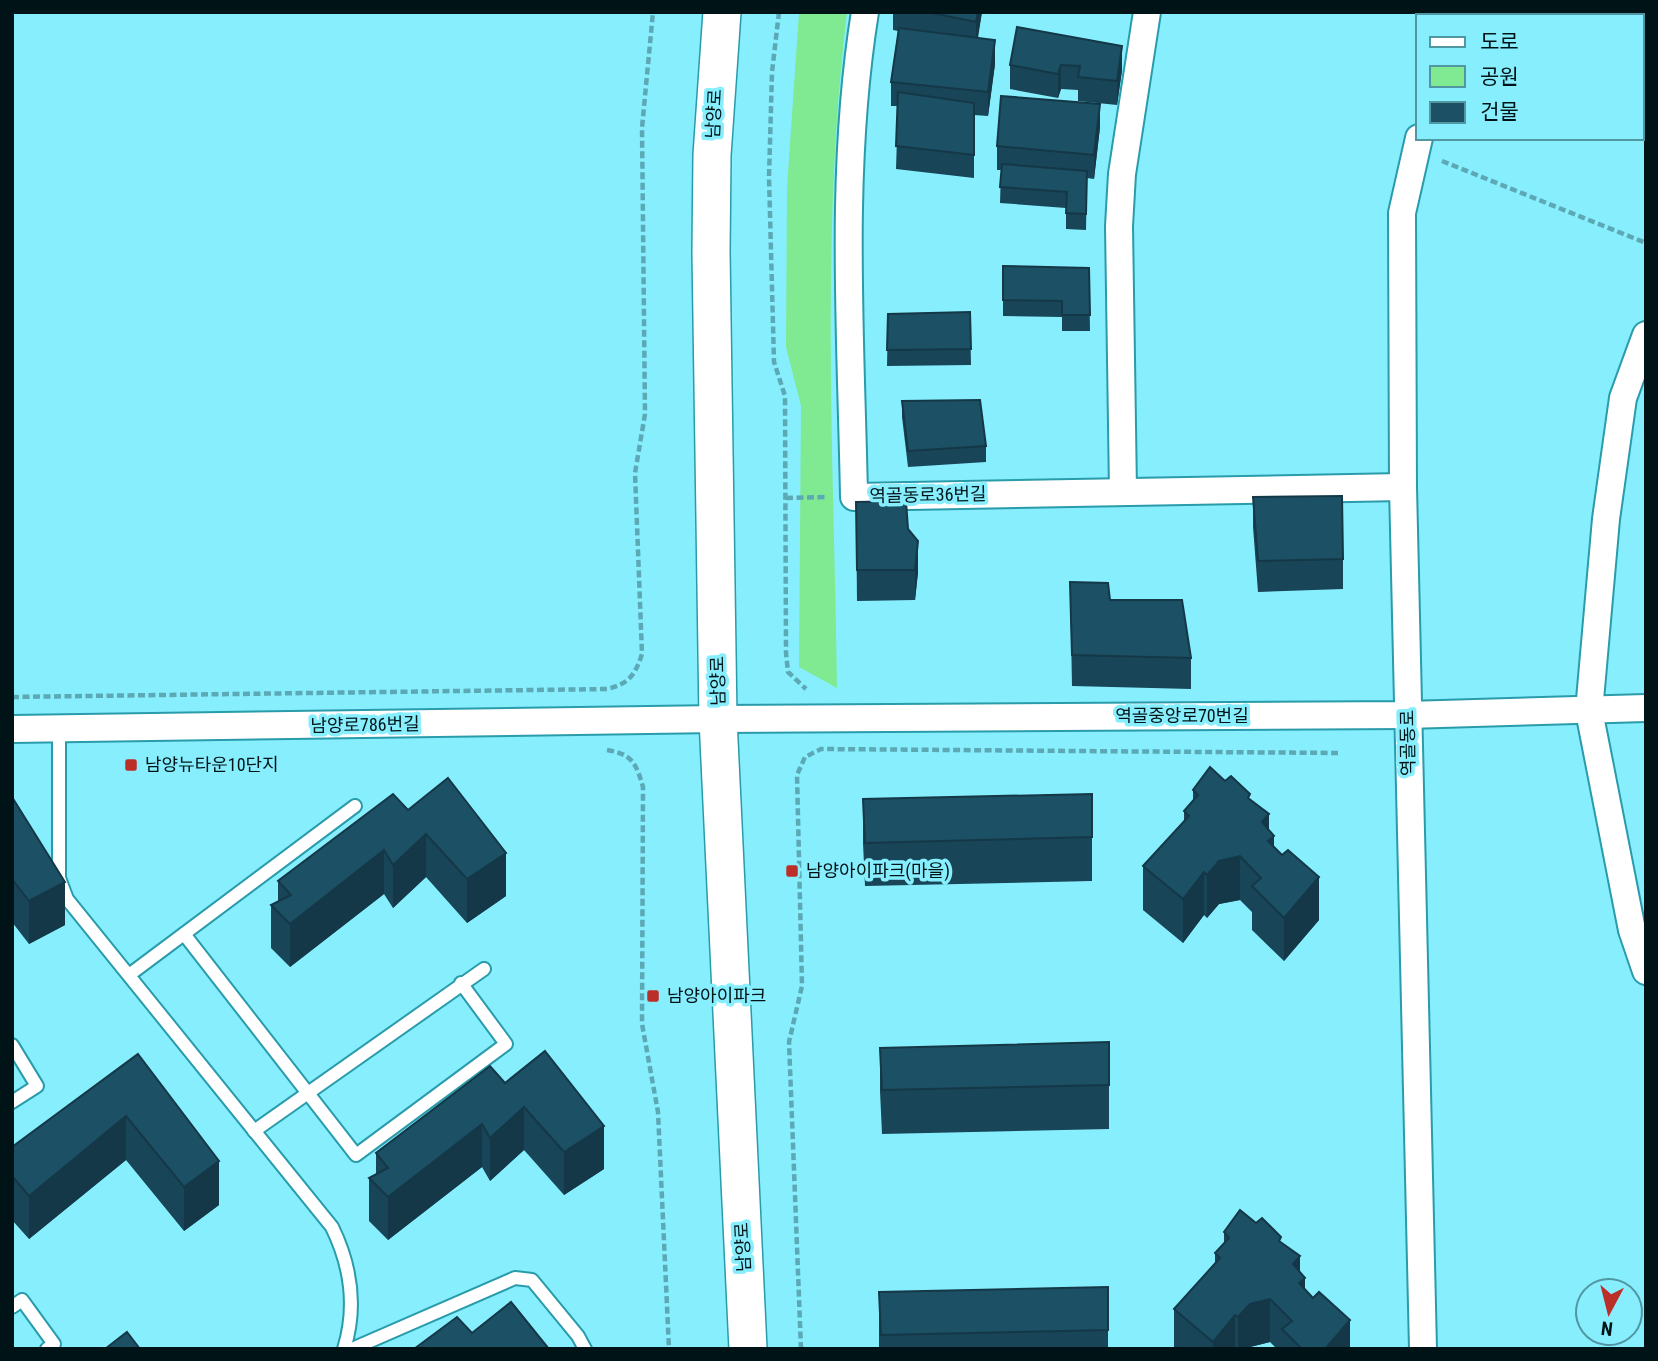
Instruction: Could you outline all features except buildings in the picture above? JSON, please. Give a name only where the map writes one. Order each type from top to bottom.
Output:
[{"type":"main road","name":"남양로","points":[[722,12],[712,155],[718,719],[748,1349]]},
{"type":"street","name":"역골동로36번길","points":[[865,12],[854,87],[849,201],[854,497],[1403,487]]},
{"type":"street","points":[[1123,491],[1119,226],[1122,174],[1147,12]]},
{"type":"street","name":"역골동로","points":[[1417,145],[1402,213],[1403,487],[1423,1349]]},
{"type":"street","points":[[1646,335],[1623,398],[1606,519],[1589,711],[1632,930],[1646,971]]},
{"type":"street","name":"역골중앙로70번길","points":[[718,719],[1407,715],[1646,708]]},
{"type":"street","name":"남양로786번길","points":[[12,729],[718,719]]},
{"type":"lane","points":[[59,730],[58,878],[67,899],[332,1227],[342,1249],[352,1301],[351,1326],[344,1349]]},
{"type":"lane","points":[[129,975],[355,806]]},
{"type":"lane","points":[[184,934],[356,1155],[506,1044],[461,983]]},
{"type":"lane","points":[[254,1130],[484,968]]},
{"type":"lane","points":[[12,1045],[37,1086],[12,1102]]},
{"type":"lane","points":[[352,1349],[515,1278],[532,1280],[578,1336],[585,1349]]},
{"type":"lane","points":[[12,1307],[22,1300],[54,1344],[47,1349]]},
{"type":"path","points":[[12,697],[607,689],[626,684],[637,670],[642,654],[635,473],[645,414],[642,128],[653,12]]},
{"type":"path","points":[[779,12],[772,72],[769,177],[774,362],[785,396],[786,653],[788,672],[806,689]]},
{"type":"path","points":[[1417,145],[1646,243]]},
{"type":"path","points":[[786,498],[854,497]]},
{"type":"path","points":[[801,1349],[789,1042],[802,986],[797,775],[806,757],[821,749],[1338,753]]},
{"type":"path","points":[[602,750],[625,753],[636,763],[643,787],[642,1024],[658,1112],[669,1349]]},
{"type":"green space","points":[[799,12],[847,12],[839,96],[831,265],[837,688],[799,667],[801,406],[786,347],[787,188]]},
{"type":"place","name":"남양뉴타운10단지","points":[[131,765]]},
{"type":"place","name":"남양아이파크(마을)","points":[[792,871]]},
{"type":"place","name":"남양아이파크","points":[[653,996]]}]
